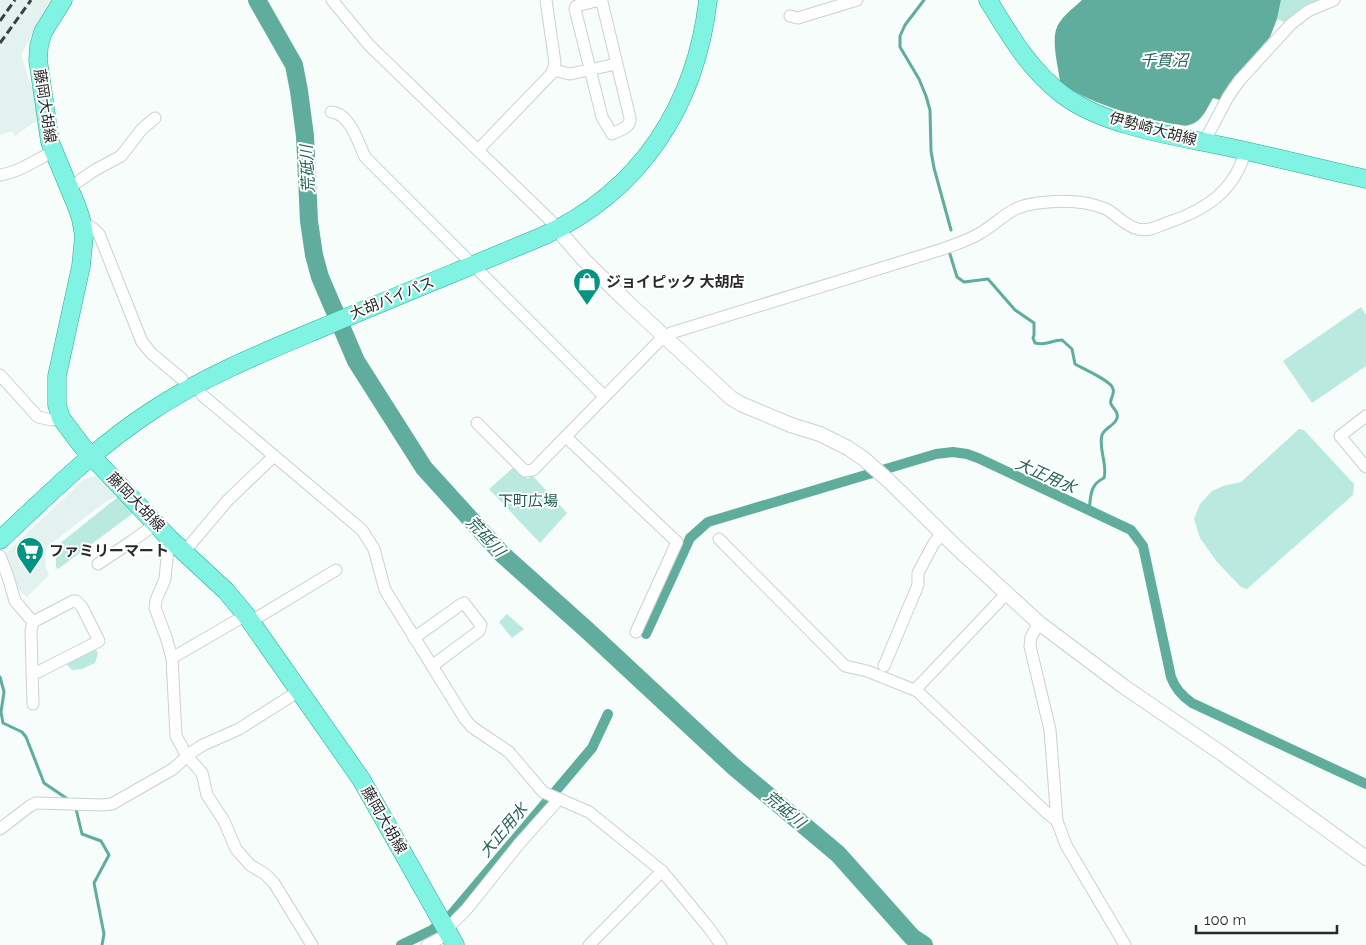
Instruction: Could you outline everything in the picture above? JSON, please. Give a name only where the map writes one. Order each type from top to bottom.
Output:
[{"type":"main road","name":"藤岡大胡線","points":[[63,0],[43,32],[38,60],[45,115],[53,152],[77,207],[82,224],[84,242],[81,266],[57,376],[57,405],[61,418],[91,456],[157,523],[170,539],[226,591],[248,619],[361,779],[447,931]]},
{"type":"main road","name":"大胡バイパス","points":[[0,540],[91,456],[146,415],[197,384],[248,359],[557,229],[588,210],[622,182],[666,129],[683,97],[694,69],[704,33],[708,0]]},
{"type":"main road","name":"伊勢崎大胡線","points":[[988,0],[1028,61],[1049,84],[1071,101],[1115,120],[1366,180]]},
{"type":"street","points":[[332,0],[369,45],[550,220],[585,261],[732,398],[741,404],[834,440],[872,465],[942,534],[1039,623],[1123,686],[1221,753],[1366,858]]},
{"type":"street","points":[[478,150],[553,70],[554,63],[546,0]]},
{"type":"street","points":[[600,0],[602,2],[616,64],[631,122],[628,126],[612,134],[602,117],[575,9],[576,6],[600,0]]},
{"type":"street","points":[[790,16],[798,18],[857,0]]},
{"type":"street","points":[[1204,142],[1228,97],[1244,74],[1291,24],[1308,11],[1334,0]]},
{"type":"street","points":[[553,70],[570,74],[616,64]]},
{"type":"street","points":[[331,112],[339,114],[349,124],[365,157],[604,396]]},
{"type":"street","points":[[69,188],[95,170],[121,156],[142,129],[156,118]]},
{"type":"street","points":[[0,175],[26,167],[53,152]]},
{"type":"street","points":[[477,423],[525,471],[533,470],[604,396],[665,337],[677,330],[943,249],[979,234],[1005,214],[1018,207],[1066,201],[1088,204],[1106,210],[1128,225],[1147,230],[1180,218],[1216,200],[1234,178],[1245,152]]},
{"type":"street","points":[[82,224],[91,227],[99,234],[142,342],[152,354],[182,380]]},
{"type":"street","points":[[0,376],[38,416],[52,420],[61,418]]},
{"type":"street","points":[[202,395],[349,518],[367,536],[374,549],[385,590],[465,719],[472,727],[508,752],[543,792],[589,812],[662,871],[720,945]]},
{"type":"street","points":[[1366,416],[1340,436],[1366,468]]},
{"type":"street","points":[[566,437],[677,542],[636,632]]},
{"type":"street","points":[[184,552],[228,500],[274,456]]},
{"type":"street","points":[[98,564],[157,523]]},
{"type":"street","points":[[884,666],[918,585],[918,574],[934,542],[942,534]]},
{"type":"street","points":[[170,539],[165,578],[156,600],[155,608],[172,658],[176,736],[187,756],[202,773],[208,795],[224,821],[236,850],[250,865],[265,874],[274,883],[312,945]]},
{"type":"street","points":[[719,539],[845,666],[868,671],[915,690],[1057,821]]},
{"type":"street","points":[[0,556],[15,601],[33,622]]},
{"type":"street","points":[[172,658],[248,619],[336,570]]},
{"type":"street","points":[[915,690],[1006,593]]},
{"type":"street","points":[[32,673],[38,672],[99,641],[82,607],[76,601],[33,622],[31,631],[32,673],[33,704]]},
{"type":"street","points":[[414,638],[464,603],[481,625],[479,631],[432,666]]},
{"type":"street","points":[[1039,623],[1030,646],[1050,730],[1057,821],[1066,845],[1124,945]]},
{"type":"street","points":[[0,829],[36,803],[112,804],[173,769],[203,745],[239,729],[299,691]]},
{"type":"street","points":[[426,945],[447,931],[466,910],[557,799]]},
{"type":"street","points":[[589,945],[662,871]]},
{"type":"shaded area","points":[[0,0],[53,0],[21,54],[29,81],[36,92],[40,118],[15,136],[12,131],[0,135]]},
{"type":"shaded area","points":[[96,476],[101,477],[119,496],[105,502],[48,546],[45,555],[46,568],[49,575],[27,597],[16,589],[5,554],[84,479]]},
{"type":"green space","points":[[1281,0],[1324,0],[1287,23],[1277,19]]},
{"type":"green space","points":[[1361,307],[1366,315],[1366,366],[1312,403],[1283,361]]},
{"type":"green space","points":[[1299,429],[1304,430],[1354,484],[1353,495],[1247,589],[1241,587],[1217,562],[1200,538],[1194,519],[1200,504],[1212,491],[1223,486],[1241,482]]},
{"type":"green space","name":"下町広場","points":[[514,467],[528,479],[532,475],[567,513],[540,543],[489,489]]},
{"type":"green space","points":[[119,496],[136,511],[58,569],[56,567],[56,555],[58,545]]},
{"type":"green space","points":[[507,614],[524,629],[512,638],[499,622]]},
{"type":"green space","points":[[95,648],[98,653],[95,663],[82,669],[72,670],[66,664]]},
{"type":"water","name":"千貫沼","points":[[1082,0],[1281,0],[1277,19],[1270,37],[1229,84],[1220,100],[1213,98],[1201,118],[1186,126],[1161,122],[1098,103],[1070,89],[1060,81],[1055,48],[1056,30],[1063,17]]},
{"type":"waterway","name":"荒砥川","points":[[257,0],[294,65],[305,136],[309,221],[314,255],[320,277],[356,361],[424,468],[502,554],[733,766],[838,854],[912,937],[924,945]]},
{"type":"waterway","points":[[924,0],[905,25],[900,36],[900,47],[919,79],[930,110],[931,151],[951,230]]},
{"type":"waterway","points":[[949,251],[957,277],[964,282],[988,279],[1015,310],[1034,323],[1033,338],[1035,343],[1043,344],[1062,340],[1072,349],[1075,364],[1108,382],[1113,389],[1111,402],[1117,412],[1117,418],[1102,435],[1101,446],[1105,473],[1104,478],[1093,488],[1089,511]]},
{"type":"waterway","name":"大正用水","points":[[646,634],[690,538],[708,522],[936,454],[953,452],[967,454],[1131,530],[1143,546],[1171,677],[1177,689],[1185,698],[1192,703],[1366,784]]},
{"type":"waterway","points":[[0,677],[4,692],[1,712],[3,723],[22,732],[26,737],[44,783],[69,800]]},
{"type":"waterway","name":"大正用水","points":[[401,945],[432,930],[450,916],[592,748],[608,714]]},
{"type":"waterway","points":[[76,809],[82,834],[101,841],[109,855],[94,883],[104,934],[102,945]]},
{"type":"railway","points":[[0,21],[15,0]]},
{"type":"railway","points":[[0,43],[31,0]]},
{"type":"place","name":"ジョイピック 大胡店","points":[[587,306]]},
{"type":"place","name":"ファミリーマート","points":[[30,575]]}]
